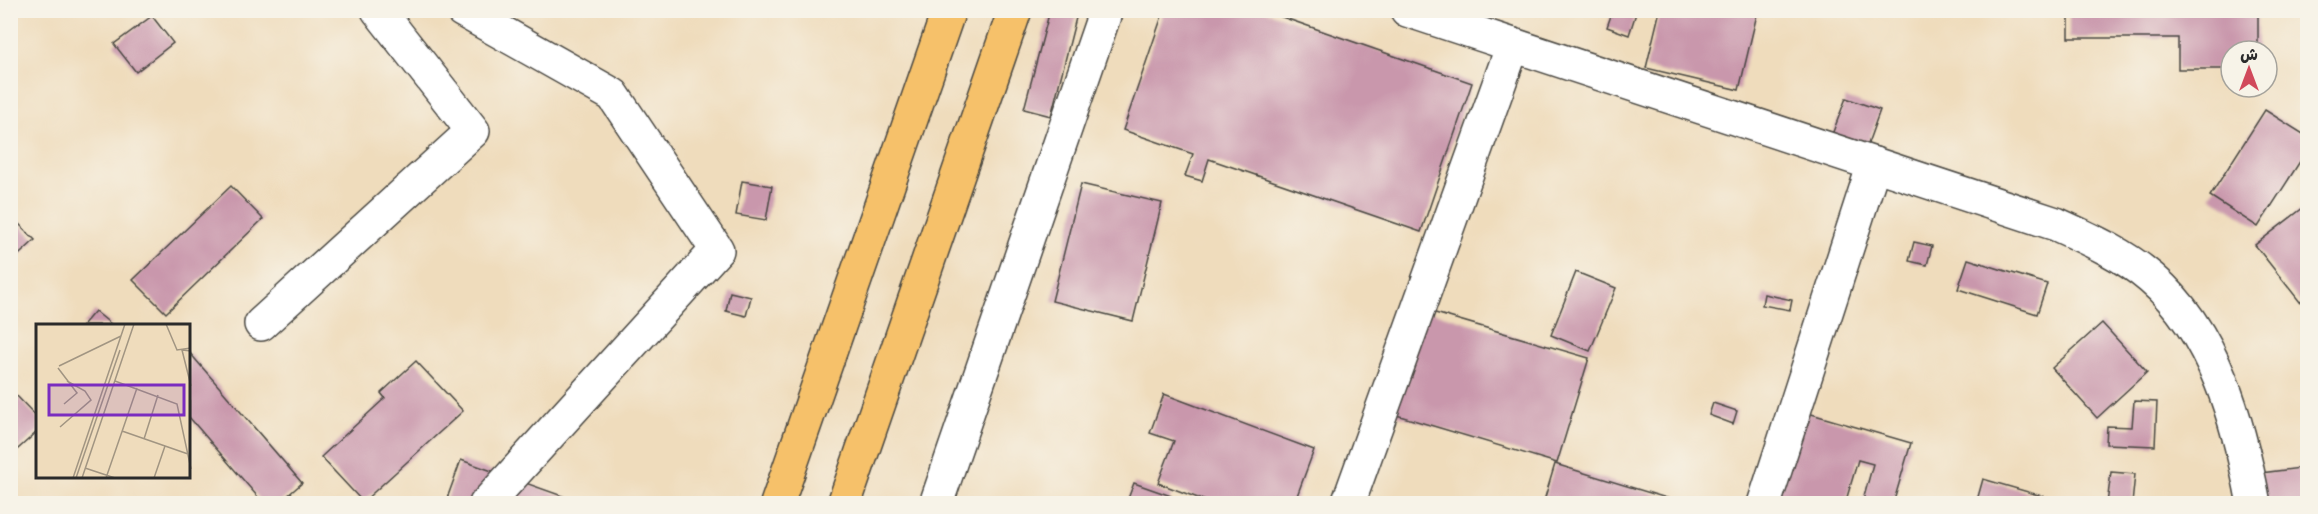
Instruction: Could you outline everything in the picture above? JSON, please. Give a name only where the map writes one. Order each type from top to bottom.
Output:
[{"type":"main road","points":[[777,504],[949,10]]},
{"type":"main road","points":[[844,504],[1015,10]]},
{"type":"lane","points":[[261,324],[473,130],[378,10]]},
{"type":"lane","points":[[462,10],[613,95],[717,250],[486,504]]},
{"type":"lane","points":[[936,504],[1106,10]]},
{"type":"lane","points":[[1407,10],[2056,224],[2106,247],[2152,279],[2194,327],[2223,385],[2248,471],[2254,504]]},
{"type":"lane","points":[[1348,504],[1514,45]]},
{"type":"lane","points":[[1764,504],[1875,164]]},
{"type":"building","points":[[1050,10],[1078,10],[1051,116],[1024,109]]},
{"type":"building","points":[[1164,10],[1262,10],[1472,83],[1421,232],[1209,159],[1202,181],[1185,176],[1193,154],[1123,130]]},
{"type":"building","points":[[1613,10],[1637,10],[1629,35],[1607,27]]},
{"type":"building","points":[[1660,10],[1758,10],[1739,90],[1646,68]]},
{"type":"building","points":[[2069,10],[2258,10],[2258,39],[2219,39],[2219,69],[2178,69],[2178,38],[2069,38]]},
{"type":"building","points":[[152,16],[173,43],[136,72],[114,44]]},
{"type":"building","points":[[1846,98],[1880,110],[1863,157],[1828,145]]},
{"type":"building","points":[[2265,110],[2308,137],[2308,149],[2258,227],[2210,196]]},
{"type":"building","points":[[742,181],[772,186],[766,220],[736,215]]},
{"type":"building","points":[[1081,184],[1162,203],[1133,321],[1052,301]]},
{"type":"building","points":[[231,186],[263,219],[166,313],[133,280]]},
{"type":"building","points":[[2308,204],[2308,296],[2300,302],[2255,245]]},
{"type":"building","points":[[10,215],[35,240],[10,263]]},
{"type":"building","points":[[1914,242],[1932,246],[1927,265],[1909,261]]},
{"type":"building","points":[[1968,259],[2047,284],[2037,314],[1958,289]]},
{"type":"building","points":[[1576,272],[1616,288],[1590,351],[1551,335]]},
{"type":"building","points":[[730,292],[751,297],[746,316],[726,311]]},
{"type":"building","points":[[1764,294],[1792,300],[1790,310],[1762,305]]},
{"type":"building","points":[[1425,310],[1589,358],[1557,463],[1393,414]]},
{"type":"building","points":[[95,311],[111,324],[84,324]]},
{"type":"building","points":[[2102,323],[2147,372],[2097,418],[2052,368]]},
{"type":"building","points":[[190,353],[302,483],[278,504],[264,504],[190,418]]},
{"type":"building","points":[[416,361],[463,411],[363,502],[321,457],[385,398],[381,393]]},
{"type":"building","points":[[15,394],[36,416],[36,433],[10,456],[10,398]]},
{"type":"building","points":[[1164,394],[1314,450],[1294,504],[1214,504],[1158,483],[1174,441],[1150,433]]},
{"type":"building","points":[[2134,401],[2157,402],[2155,446],[2106,444],[2107,426],[2132,427]]},
{"type":"building","points":[[1713,403],[1737,411],[1733,424],[1709,415]]},
{"type":"building","points":[[1801,411],[1911,443],[1893,504],[1862,504],[1873,464],[1858,460],[1845,504],[1774,504]]},
{"type":"building","points":[[461,460],[582,503],[582,504],[445,504]]},
{"type":"building","points":[[1555,464],[1683,503],[1683,504],[1543,504]]},
{"type":"building","points":[[2308,467],[2308,504],[2265,504],[2261,473]]},
{"type":"building","points":[[2111,472],[2135,474],[2132,504],[2107,504]]},
{"type":"building","points":[[1983,479],[2066,503],[2066,504],[1976,504]]},
{"type":"building","points":[[1134,483],[1171,496],[1168,504],[1126,504]]}]
